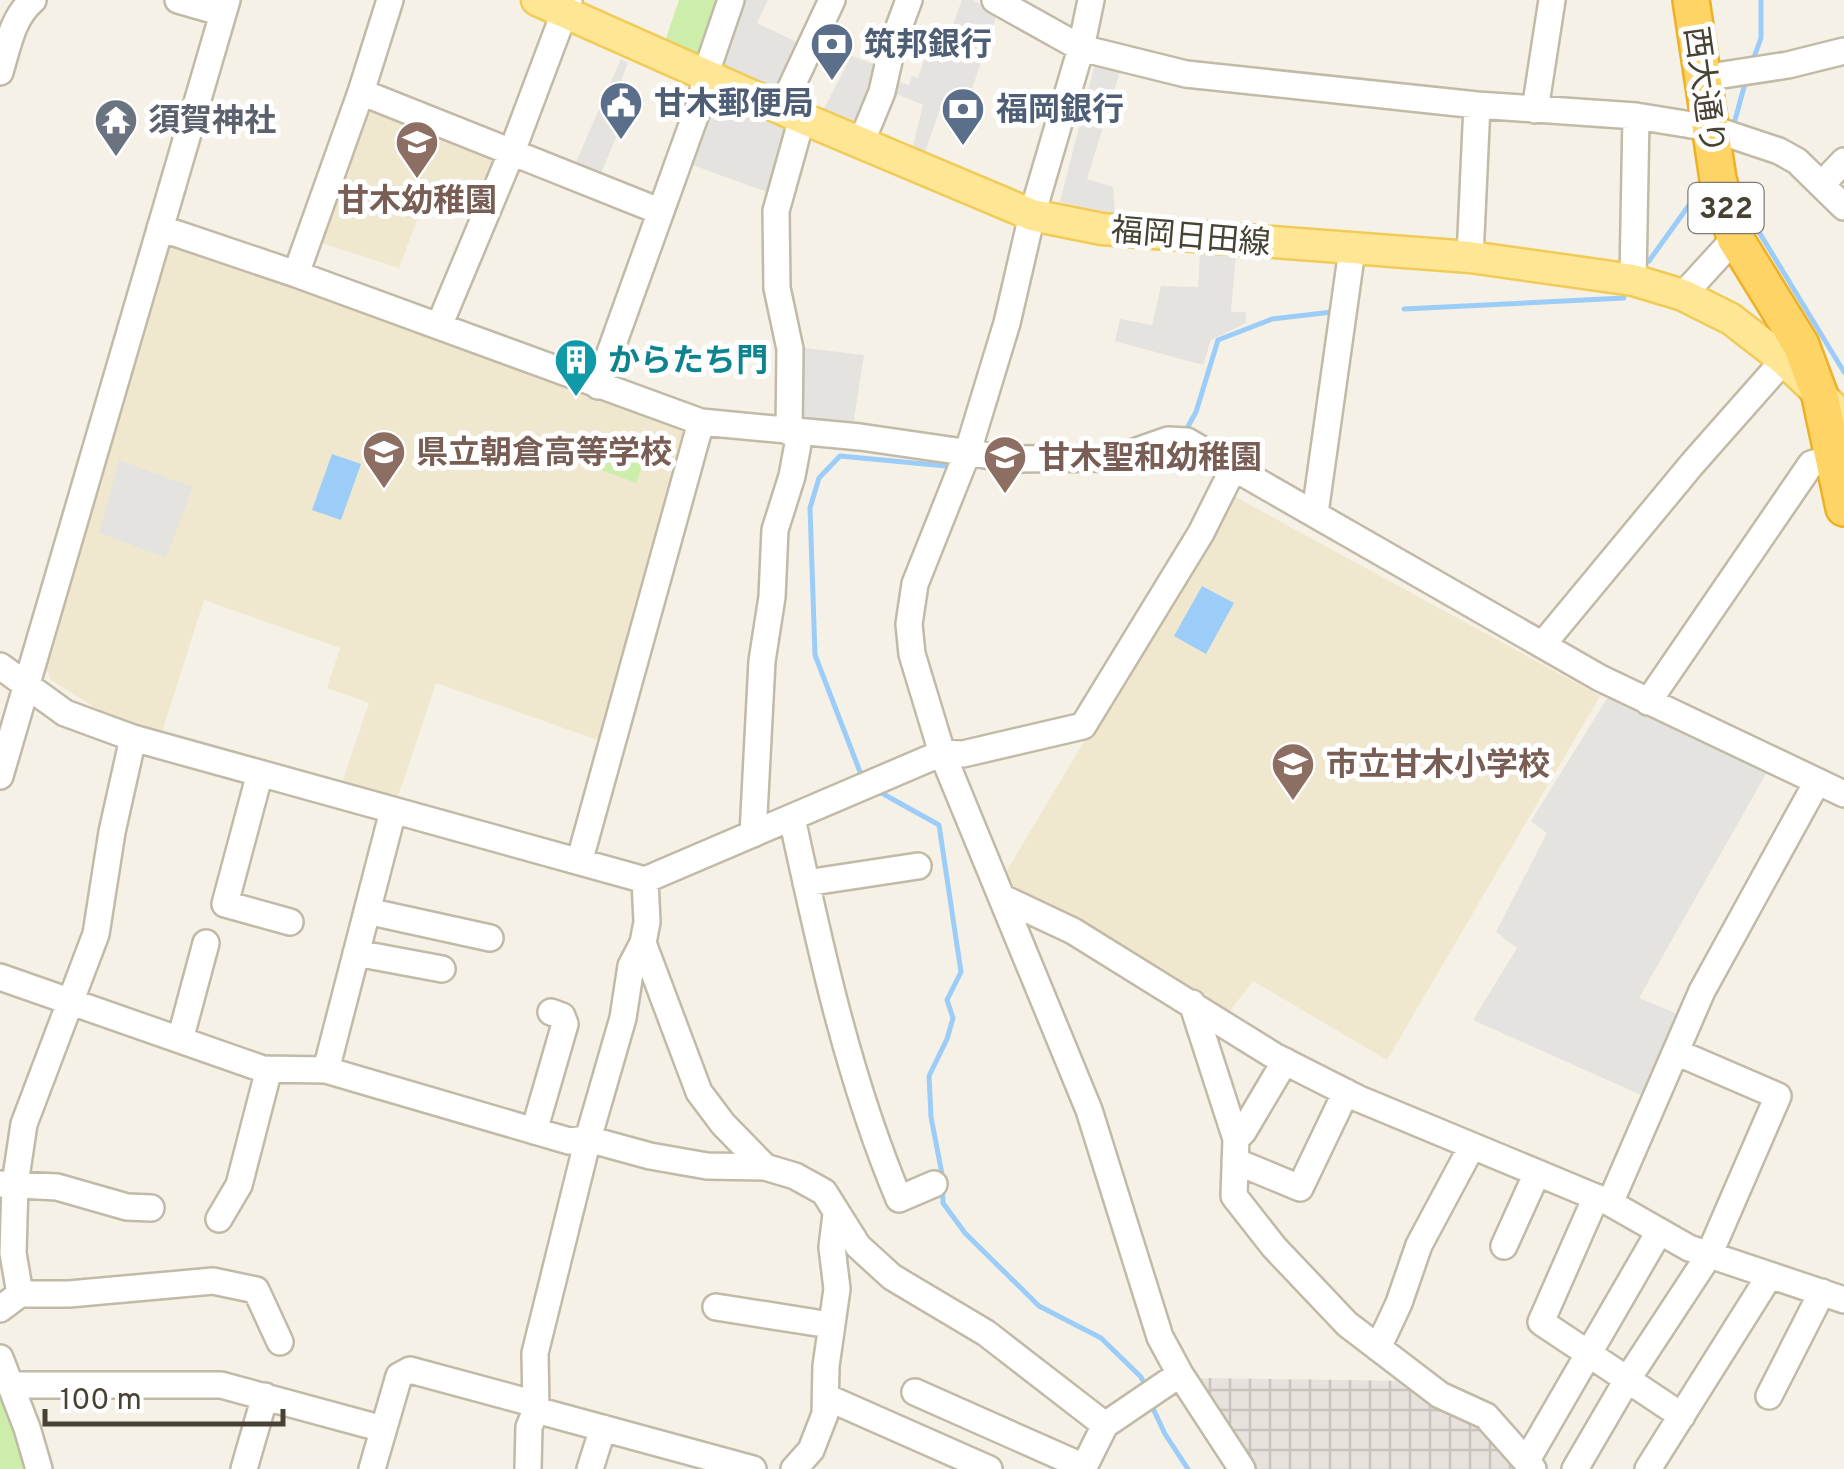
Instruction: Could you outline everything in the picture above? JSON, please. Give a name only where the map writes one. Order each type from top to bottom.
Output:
[{"type":"highway","name":"西大通り","points":[[1691,0],[1718,179],[1735,238],[1800,345],[1832,407]]},
{"type":"highway","name":"322","points":[[1832,407],[1833,457],[1844,508]]},
{"type":"main road","name":"福岡日田線","points":[[557,4],[791,114],[1032,216],[1102,229],[1470,256],[1633,280],[1683,296],[1731,319],[1784,360],[1832,407]]},
{"type":"street","points":[[0,72],[6,28],[33,0]]},
{"type":"street","points":[[0,776],[225,6],[178,0]]},
{"type":"street","points":[[296,274],[390,0]]},
{"type":"street","points":[[598,386],[702,96],[731,0]]},
{"type":"street","points":[[753,834],[762,661],[772,597],[775,530],[792,476],[795,432],[790,349],[777,288],[776,211],[791,114],[832,0]]},
{"type":"street","points":[[860,143],[882,92],[893,42],[909,0]]},
{"type":"street","points":[[994,0],[1080,48],[1186,74],[1478,105],[1636,116],[1710,128],[1797,161],[1844,206]]},
{"type":"street","points":[[1091,0],[968,451],[915,584],[909,624],[912,654],[942,753],[1089,1110],[1160,1337],[1242,1469]]},
{"type":"street","points":[[1535,110],[1552,0]]},
{"type":"street","points":[[439,326],[511,154],[557,4]]},
{"type":"street","points":[[1702,78],[1788,66],[1844,52]]},
{"type":"street","points":[[361,92],[659,211]]},
{"type":"street","points":[[1470,256],[1478,105]]},
{"type":"street","points":[[1633,280],[1636,116]]},
{"type":"street","points":[[1823,183],[1844,160]]},
{"type":"street","points":[[160,228],[701,422],[1012,458],[1116,458],[1168,440],[1188,441],[1648,702],[1844,794]]},
{"type":"street","points":[[1683,296],[1735,238]]},
{"type":"street","points":[[1316,514],[1352,250]]},
{"type":"street","points":[[1542,644],[1692,463],[1784,360]]},
{"type":"street","points":[[580,859],[701,422]]},
{"type":"street","points":[[1648,702],[1810,464],[1833,457]]},
{"type":"street","points":[[0,666],[65,714],[133,738],[646,880],[942,753],[963,754],[1082,726],[1202,533],[1234,468]]},
{"type":"street","points":[[133,738],[112,832],[96,934],[31,1098],[8,1184],[13,1252],[10,1302],[213,1280],[256,1290],[280,1342]]},
{"type":"street","points":[[260,773],[225,904],[290,922]]},
{"type":"street","points":[[1682,1416],[1540,1322],[1676,1052],[1702,992],[1817,782]]},
{"type":"street","points":[[326,1070],[393,811]]},
{"type":"street","points":[[792,818],[857,1078],[884,1164],[900,1199],[934,1184]]},
{"type":"street","points":[[806,883],[918,866]]},
{"type":"street","points":[[528,1469],[529,1428],[536,1407],[535,1353],[588,1139],[623,1018],[631,966],[647,922],[646,880]]},
{"type":"street","points":[[1003,898],[1073,931],[1285,1061],[1346,1092],[1603,1200],[1709,1255],[1833,1296],[1770,1396]]},
{"type":"street","points":[[367,911],[490,938]]},
{"type":"street","points":[[180,1040],[206,943]]},
{"type":"street","points":[[642,943],[699,1092],[723,1124],[765,1167]]},
{"type":"street","points":[[356,953],[442,969]]},
{"type":"street","points":[[0,977],[269,1069],[326,1070],[569,1141],[588,1139],[650,1156],[708,1166],[765,1167],[795,1176],[824,1192],[858,1246],[892,1277],[986,1333],[1105,1425]]},
{"type":"street","points":[[1192,1004],[1236,1150],[1234,1196],[1310,1288],[1347,1324],[1440,1395],[1486,1416],[1530,1465],[1588,1354],[1659,1232]]},
{"type":"street","points":[[534,1131],[565,1024],[562,1016],[551,1012]]},
{"type":"street","points":[[1575,1469],[1627,1380],[1709,1255],[1778,1096],[1676,1052]]},
{"type":"street","points":[[1236,1150],[1285,1061]]},
{"type":"street","points":[[219,1219],[238,1185],[269,1069]]},
{"type":"street","points":[[1236,1150],[1300,1188],[1346,1092]]},
{"type":"street","points":[[1378,1348],[1419,1246],[1472,1146]]},
{"type":"street","points":[[1504,1246],[1527,1220],[1537,1172]]},
{"type":"street","points":[[8,1184],[58,1186],[127,1208],[151,1208]]},
{"type":"street","points":[[794,1469],[811,1450],[825,1414],[830,1325],[837,1289],[832,1247],[836,1214]]},
{"type":"street","points":[[1648,1469],[1770,1276]]},
{"type":"street","points":[[716,1307],[830,1325]]},
{"type":"street","points":[[0,1358],[39,1469]]},
{"type":"street","points":[[372,1469],[399,1376],[410,1370],[752,1469]]},
{"type":"street","points":[[915,1392],[1084,1468],[1105,1425],[1180,1374]]},
{"type":"street","points":[[10,1385],[221,1384],[384,1429]]},
{"type":"street","points":[[244,1469],[265,1396]]},
{"type":"street","points":[[826,1396],[990,1469]]},
{"type":"street","points":[[590,1469],[603,1428]]},
{"type":"shaded area","points":[[739,0],[768,0],[757,23],[801,44],[784,93],[718,62]]},
{"type":"shaded area","points":[[962,0],[973,0],[997,14],[964,113],[941,106],[924,155],[913,146],[923,105],[892,92],[895,81],[909,85],[912,76],[918,78],[936,27],[950,32]]},
{"type":"shaded area","points":[[851,56],[881,67],[863,125],[824,109]]},
{"type":"shaded area","points":[[621,59],[628,63],[614,97],[630,104],[599,178],[573,169]]},
{"type":"shaded area","points":[[1096,59],[1122,65],[1087,179],[1113,187],[1115,214],[1060,202]]},
{"type":"shaded area","points":[[707,94],[794,132],[772,194],[684,162]]},
{"type":"shaded area","name":"甘木幼稚園","points":[[366,99],[505,157],[479,222],[423,204],[399,268],[318,242]]},
{"type":"shaded area","name":"県立朝倉高等学校","points":[[171,238],[695,427],[606,743],[436,683],[395,805],[340,789],[369,703],[327,688],[340,648],[204,600],[160,738],[126,727],[51,680],[45,665],[54,637],[49,634],[164,242]]},
{"type":"shaded area","points":[[1200,255],[1236,255],[1231,312],[1246,312],[1246,323],[1211,340],[1203,365],[1115,341],[1120,319],[1152,325],[1161,286],[1198,287]]},
{"type":"shaded area","points":[[796,347],[864,355],[852,432],[793,427]]},
{"type":"shaded area","points":[[119,460],[193,487],[166,558],[99,533]]},
{"type":"shaded area","name":"市立甘木小学校","points":[[1232,495],[1600,696],[1387,1060],[1253,981],[1229,1012],[1011,885],[1007,870]]},
{"type":"shaded area","points":[[1608,697],[1767,772],[1639,998],[1685,1017],[1650,1099],[1473,1020],[1517,948],[1496,932],[1547,833],[1531,821]]},
{"type":"shaded area","points":[[1193,1378],[1413,1381],[1483,1422],[1526,1469],[1253,1469]]},
{"type":"green space","points":[[679,0],[724,0],[704,57],[665,41]]},
{"type":"green space","points":[[594,439],[645,458],[636,483],[585,464]]},
{"type":"green space","points":[[0,1391],[27,1469],[0,1469]]},
{"type":"water","points":[[332,454],[361,464],[341,520],[312,510]]},
{"type":"water","points":[[1202,586],[1234,603],[1206,654],[1174,636]]},
{"type":"waterway","points":[[1753,60],[1761,38],[1761,0]]},
{"type":"waterway","points":[[1735,120],[1746,80]]},
{"type":"waterway","points":[[1649,261],[1702,187]]},
{"type":"waterway","points":[[1742,204],[1844,372]]},
{"type":"waterway","points":[[1404,309],[1624,298]]},
{"type":"waterway","points":[[1186,430],[1196,412],[1218,340],[1272,319],[1332,312]]},
{"type":"waterway","points":[[862,777],[815,655],[810,508],[819,478],[840,456],[946,466]]},
{"type":"waterway","points":[[878,791],[939,825],[961,972],[947,1000],[953,1018],[947,1039],[929,1076],[943,1203],[965,1233],[1039,1306],[1101,1338],[1141,1377],[1146,1387]]},
{"type":"waterway","points":[[1150,1402],[1188,1469]]},
{"type":"place","name":"筑邦銀行","points":[[832,82]]},
{"type":"place","name":"甘木郵便局","points":[[621,141]]},
{"type":"place","name":"福岡銀行","points":[[963,147]]},
{"type":"place","name":"須賀神社","points":[[116,158]]},
{"type":"place","name":"甘木幼稚園","points":[[417,180]]},
{"type":"place","name":"からたち門","points":[[576,398]]},
{"type":"place","name":"県立朝倉高等学校","points":[[384,490]]},
{"type":"place","name":"甘木聖和幼稚園","points":[[1005,495]]},
{"type":"place","name":"市立甘木小学校","points":[[1293,802]]}]
